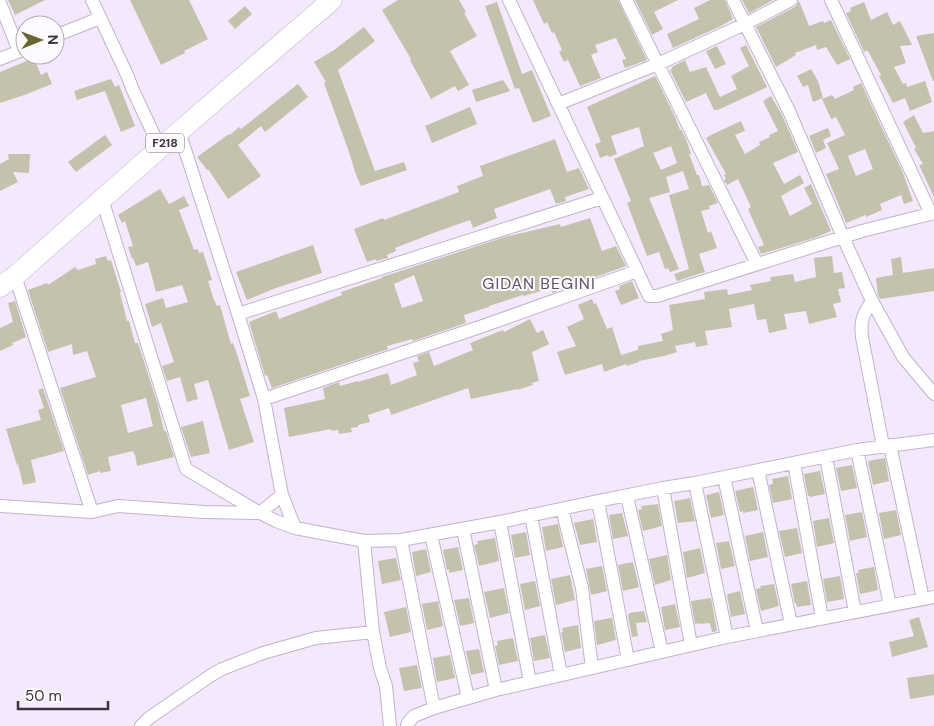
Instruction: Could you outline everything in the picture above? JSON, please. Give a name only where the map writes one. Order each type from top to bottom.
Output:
[{"type":"main road","name":"F218","points":[[7,282],[332,0]]},
{"type":"street","points":[[92,0],[160,148]]},
{"type":"street","points":[[509,0],[649,296],[657,296],[843,238],[932,213],[831,0]]},
{"type":"street","points":[[626,0],[758,264]]},
{"type":"street","points":[[733,0],[789,112],[872,301],[902,357],[934,394]]},
{"type":"street","points":[[558,104],[658,64],[745,24],[791,0]]},
{"type":"street","points":[[0,3],[15,35]]},
{"type":"street","points":[[65,32],[100,18]]},
{"type":"street","points":[[0,59],[15,53]]},
{"type":"street","points":[[179,132],[264,399],[282,495],[295,528]]},
{"type":"street","points":[[238,314],[602,198]]},
{"type":"street","points":[[102,199],[186,469],[260,513],[295,528],[364,541],[401,540],[500,522],[857,450],[934,440]]},
{"type":"street","points":[[264,399],[480,327],[637,271]]},
{"type":"street","points":[[7,282],[92,512]]},
{"type":"street","points":[[407,726],[414,716],[434,708],[496,690],[726,637],[929,598],[886,446],[862,337],[863,315],[872,301]]},
{"type":"street","points":[[857,450],[890,605]]},
{"type":"street","points":[[826,457],[855,612]]},
{"type":"street","points":[[794,463],[822,618]]},
{"type":"street","points":[[758,470],[791,624]]},
{"type":"street","points":[[724,477],[757,631]]},
{"type":"street","points":[[695,483],[726,637]]},
{"type":"street","points":[[663,488],[691,645]]},
{"type":"street","points":[[0,506],[92,512],[118,506],[204,512],[260,513],[282,495]]},
{"type":"street","points":[[627,496],[662,652]]},
{"type":"street","points":[[598,501],[628,660]]},
{"type":"street","points":[[562,509],[582,588],[592,668]]},
{"type":"street","points":[[530,515],[561,675]]},
{"type":"street","points":[[500,522],[530,682]]},
{"type":"street","points":[[463,529],[496,690]]},
{"type":"street","points":[[430,535],[468,698]]},
{"type":"street","points":[[401,540],[434,708]]},
{"type":"street","points":[[364,541],[373,632],[380,668],[386,686],[390,726]]},
{"type":"street","points":[[141,726],[149,718],[222,669],[263,653],[316,638],[373,632]]},
{"type":"building","points":[[8,0],[45,0],[15,15]]},
{"type":"building","points":[[130,0],[189,0],[208,39],[161,65]]},
{"type":"building","points":[[398,0],[459,0],[477,36],[450,51],[469,85],[458,91],[455,86],[431,99],[411,59],[382,10]]},
{"type":"building","points":[[533,0],[618,0],[647,60],[625,68],[622,60],[626,59],[616,38],[595,45],[598,52],[591,55],[601,78],[580,86],[568,60],[564,62],[559,52],[562,50],[554,32],[552,33],[547,22],[544,24]]},
{"type":"building","points":[[635,0],[678,0],[654,12],[663,29],[652,35]]},
{"type":"building","points":[[710,0],[725,0],[733,19],[673,48],[667,34],[699,19],[694,8]]},
{"type":"building","points":[[742,0],[773,0],[749,13]]},
{"type":"building","points":[[799,1],[809,26],[831,20],[850,59],[837,65],[826,47],[817,50],[816,45],[795,53],[796,55],[776,67],[756,27],[795,7]]},
{"type":"building","points":[[497,2],[522,74],[532,70],[551,116],[533,123],[519,88],[515,89],[485,6]]},
{"type":"building","points":[[864,2],[871,20],[887,12],[893,25],[900,21],[912,45],[900,46],[906,63],[894,67],[903,84],[906,83],[907,87],[925,81],[932,102],[910,111],[905,98],[893,103],[879,76],[881,75],[867,50],[864,52],[846,13],[851,11],[850,8]]},
{"type":"building","points":[[245,6],[252,14],[235,29],[228,21]]},
{"type":"building","points":[[364,27],[375,41],[338,70],[375,171],[404,162],[407,170],[361,186],[324,83],[326,82],[314,62],[334,50]]},
{"type":"building","points":[[934,33],[934,81],[933,81],[916,36]]},
{"type":"building","points":[[746,45],[767,87],[718,110],[714,110],[706,93],[686,102],[670,70],[672,67],[685,60],[690,72],[706,67],[720,97],[737,89],[731,76],[749,66],[740,48]]},
{"type":"building","points":[[717,46],[726,64],[715,69],[706,51]]},
{"type":"building","points":[[17,65],[37,65],[41,75],[47,72],[52,84],[0,103],[0,72]]},
{"type":"building","points":[[811,69],[818,81],[823,98],[813,102],[808,85],[803,87],[797,76]]},
{"type":"building","points":[[655,76],[686,139],[691,154],[689,154],[702,186],[709,185],[718,203],[709,206],[710,209],[701,211],[708,233],[711,231],[717,248],[699,254],[705,272],[677,281],[674,274],[689,269],[669,195],[689,189],[683,171],[666,177],[670,192],[649,198],[679,269],[670,272],[668,268],[665,269],[659,252],[647,256],[627,203],[631,201],[614,159],[644,146],[639,127],[611,136],[617,154],[600,158],[595,144],[601,142],[587,107]],"holes":[[[671,146],[677,163],[661,170],[653,153]]]},
{"type":"building","points":[[111,79],[115,87],[119,85],[135,126],[121,132],[105,91],[77,100],[74,91]]},
{"type":"building","points":[[503,80],[510,91],[476,102],[472,90]]},
{"type":"building","points":[[861,83],[903,173],[913,201],[904,204],[901,195],[880,204],[882,210],[846,223],[826,174],[839,169],[827,143],[845,135],[836,117],[831,119],[822,99],[832,95],[835,99],[854,90],[853,87]],"holes":[[[865,149],[873,169],[856,176],[848,156]]]},
{"type":"building","points":[[298,84],[308,97],[265,132],[261,126],[238,145],[261,176],[228,199],[208,169],[197,157],[239,127],[241,129]]},
{"type":"building","points":[[771,96],[782,115],[798,152],[773,163],[784,184],[800,175],[804,183],[781,196],[790,216],[812,204],[804,188],[811,184],[831,231],[761,254],[758,247],[764,245],[748,209],[751,207],[738,179],[727,185],[724,180],[726,179],[724,175],[726,174],[706,138],[741,121],[745,131],[735,135],[745,154],[760,145],[759,142],[778,131],[763,101]]},
{"type":"building","points":[[470,107],[477,124],[432,143],[425,126]]},
{"type":"building","points":[[914,115],[923,133],[934,131],[934,197],[919,165],[923,164],[914,149],[916,148],[903,122]]},
{"type":"building","points":[[828,128],[831,136],[823,140],[826,148],[816,153],[809,136]]},
{"type":"building","points":[[105,135],[112,145],[76,172],[68,162]]},
{"type":"building","points":[[555,139],[567,172],[579,168],[589,189],[565,197],[566,201],[556,204],[550,189],[494,209],[497,218],[473,228],[470,220],[395,248],[396,251],[387,255],[388,258],[367,262],[354,229],[459,192],[457,186],[483,176],[480,166]]},
{"type":"building","points":[[8,154],[30,154],[29,173],[13,172],[18,182],[0,191],[0,164],[9,159]]},
{"type":"building","points":[[160,189],[169,204],[184,196],[189,206],[179,210],[194,250],[198,249],[199,253],[203,252],[212,280],[208,281],[214,300],[217,306],[220,305],[231,344],[233,343],[250,396],[240,399],[254,442],[229,450],[208,380],[194,384],[198,399],[187,402],[180,377],[167,381],[162,366],[174,362],[161,323],[152,327],[145,304],[163,298],[166,308],[188,302],[182,285],[156,292],[148,262],[136,266],[132,259],[128,247],[133,246],[125,221],[122,223],[118,215]]},
{"type":"building","points":[[590,218],[602,251],[616,246],[626,266],[552,293],[551,288],[489,306],[464,315],[466,323],[413,341],[412,339],[387,346],[388,349],[272,388],[267,375],[265,376],[249,322],[276,311],[279,319],[342,295],[341,292],[382,277],[505,237],[560,224],[561,227]],"holes":[[[414,275],[423,301],[402,308],[394,284]]]},
{"type":"building","points":[[313,245],[322,273],[247,300],[236,272]]},
{"type":"building","points":[[106,256],[108,261],[111,260],[121,292],[127,321],[129,321],[135,343],[138,343],[158,405],[164,431],[166,431],[174,457],[137,466],[133,451],[108,457],[111,471],[100,473],[100,471],[88,475],[60,388],[96,377],[87,351],[73,355],[72,344],[48,352],[28,290],[47,283],[48,285],[75,267],[78,270],[96,264],[95,259]],"holes":[[[146,398],[153,426],[128,433],[121,405]]]},
{"type":"building","points":[[832,256],[834,273],[842,272],[845,288],[838,289],[841,302],[833,304],[837,317],[809,324],[806,311],[784,314],[787,329],[769,333],[766,319],[757,320],[754,304],[729,309],[732,327],[705,331],[708,345],[696,347],[695,342],[675,346],[677,352],[626,366],[626,364],[604,372],[602,364],[565,375],[557,352],[576,346],[567,327],[584,319],[578,305],[592,299],[594,304],[596,303],[607,329],[612,327],[621,355],[638,350],[638,346],[663,341],[661,334],[673,330],[669,305],[705,299],[704,292],[727,289],[728,295],[752,290],[750,285],[771,281],[770,277],[793,274],[795,282],[816,277],[814,258]]},
{"type":"building","points":[[901,257],[903,273],[934,268],[934,291],[880,299],[876,278],[893,275],[891,259]]},
{"type":"building","points":[[632,281],[639,298],[621,305],[615,291],[620,289],[619,286]]},
{"type":"building","points":[[15,301],[26,337],[0,351],[0,328],[13,322],[8,303]]},
{"type":"building","points":[[530,319],[537,333],[543,330],[549,344],[532,352],[539,381],[532,383],[533,385],[471,399],[468,388],[391,415],[389,408],[368,415],[370,422],[351,428],[352,432],[339,434],[338,430],[331,431],[331,429],[289,437],[284,408],[325,399],[323,388],[339,382],[340,386],[388,373],[391,385],[417,375],[413,363],[419,361],[417,356],[429,352],[434,366],[473,350],[470,343],[503,330],[504,332]]},
{"type":"building","points":[[43,388],[64,451],[31,460],[36,482],[23,485],[6,429],[41,420],[38,410],[44,408],[38,390]]},
{"type":"building","points":[[203,421],[210,453],[191,457],[181,427]]},
{"type":"building","points":[[885,458],[889,481],[873,485],[868,461]]},
{"type":"building","points":[[852,465],[857,488],[841,491],[836,468]]},
{"type":"building","points":[[820,471],[825,494],[810,497],[808,496],[804,474]]},
{"type":"building","points":[[788,476],[792,499],[773,503],[769,485],[773,484],[772,479]]},
{"type":"building","points":[[753,487],[758,510],[740,512],[735,491]]},
{"type":"building","points":[[719,492],[724,515],[711,518],[706,495]]},
{"type":"building","points":[[690,498],[695,521],[678,523],[674,501]]},
{"type":"building","points":[[658,504],[662,526],[643,531],[638,510],[642,509],[641,506]]},
{"type":"building","points":[[896,510],[901,535],[884,539],[879,513]]},
{"type":"building","points":[[862,512],[867,537],[850,541],[845,515]]},
{"type":"building","points":[[622,513],[628,536],[613,539],[609,515]]},
{"type":"building","points":[[829,518],[834,543],[817,547],[813,521]]},
{"type":"building","points":[[593,519],[597,542],[580,545],[574,523]]},
{"type":"building","points":[[558,524],[563,547],[546,551],[542,527]]},
{"type":"building","points":[[797,528],[802,553],[785,557],[779,531]]},
{"type":"building","points":[[526,532],[530,555],[515,558],[511,535]]},
{"type":"building","points":[[763,532],[768,557],[750,561],[745,536]]},
{"type":"building","points":[[495,538],[499,561],[479,566],[474,545],[478,544],[477,541]]},
{"type":"building","points":[[729,541],[735,566],[721,569],[716,543]]},
{"type":"building","points":[[458,547],[463,570],[449,573],[443,550]]},
{"type":"building","points":[[700,548],[705,573],[687,578],[683,552]]},
{"type":"building","points":[[426,549],[431,572],[416,576],[412,552]]},
{"type":"building","points":[[667,555],[671,580],[655,585],[649,559]]},
{"type":"building","points":[[396,558],[401,580],[382,584],[378,561]]},
{"type":"building","points":[[633,562],[639,587],[623,591],[618,565]]},
{"type":"building","points":[[602,566],[607,591],[591,595],[586,569]]},
{"type":"building","points":[[874,567],[878,590],[860,594],[856,573],[859,573],[858,570]]},
{"type":"building","points":[[570,575],[575,600],[556,605],[551,579]]},
{"type":"building","points":[[840,576],[844,599],[827,602],[823,579]]},
{"type":"building","points":[[535,581],[540,606],[525,610],[520,584]]},
{"type":"building","points":[[807,581],[811,605],[797,607],[791,584]]},
{"type":"building","points":[[774,584],[779,606],[761,611],[756,589],[761,588],[760,586]]},
{"type":"building","points":[[504,588],[509,613],[490,618],[484,592]]},
{"type":"building","points":[[740,591],[745,614],[731,617],[727,595]]},
{"type":"building","points":[[469,598],[474,623],[460,626],[454,600]]},
{"type":"building","points":[[711,598],[717,631],[712,632],[710,623],[695,624],[691,601]]},
{"type":"building","points":[[438,601],[443,626],[427,630],[422,604]]},
{"type":"building","points":[[675,604],[680,627],[665,630],[661,607]]},
{"type":"building","points":[[406,607],[411,632],[390,637],[384,612]]},
{"type":"building","points":[[644,611],[647,622],[636,623],[638,636],[632,637],[628,615],[629,613]]},
{"type":"building","points":[[919,617],[928,647],[892,657],[889,642],[914,636],[909,620]]},
{"type":"building","points":[[612,618],[616,640],[597,645],[594,621]]},
{"type":"building","points":[[578,625],[581,648],[565,652],[562,628]]},
{"type":"building","points":[[545,635],[550,658],[534,661],[530,638]]},
{"type":"building","points":[[513,638],[518,661],[499,665],[495,646],[498,645],[497,641]]},
{"type":"building","points":[[479,649],[484,672],[471,675],[466,651]]},
{"type":"building","points":[[450,655],[455,678],[437,682],[433,658]]},
{"type":"building","points":[[417,665],[422,688],[404,691],[399,668]]},
{"type":"building","points":[[934,674],[934,695],[910,699],[907,678]]},
{"type":"district","name":"GIDAN BEGINI","points":[[539,283]]}]
